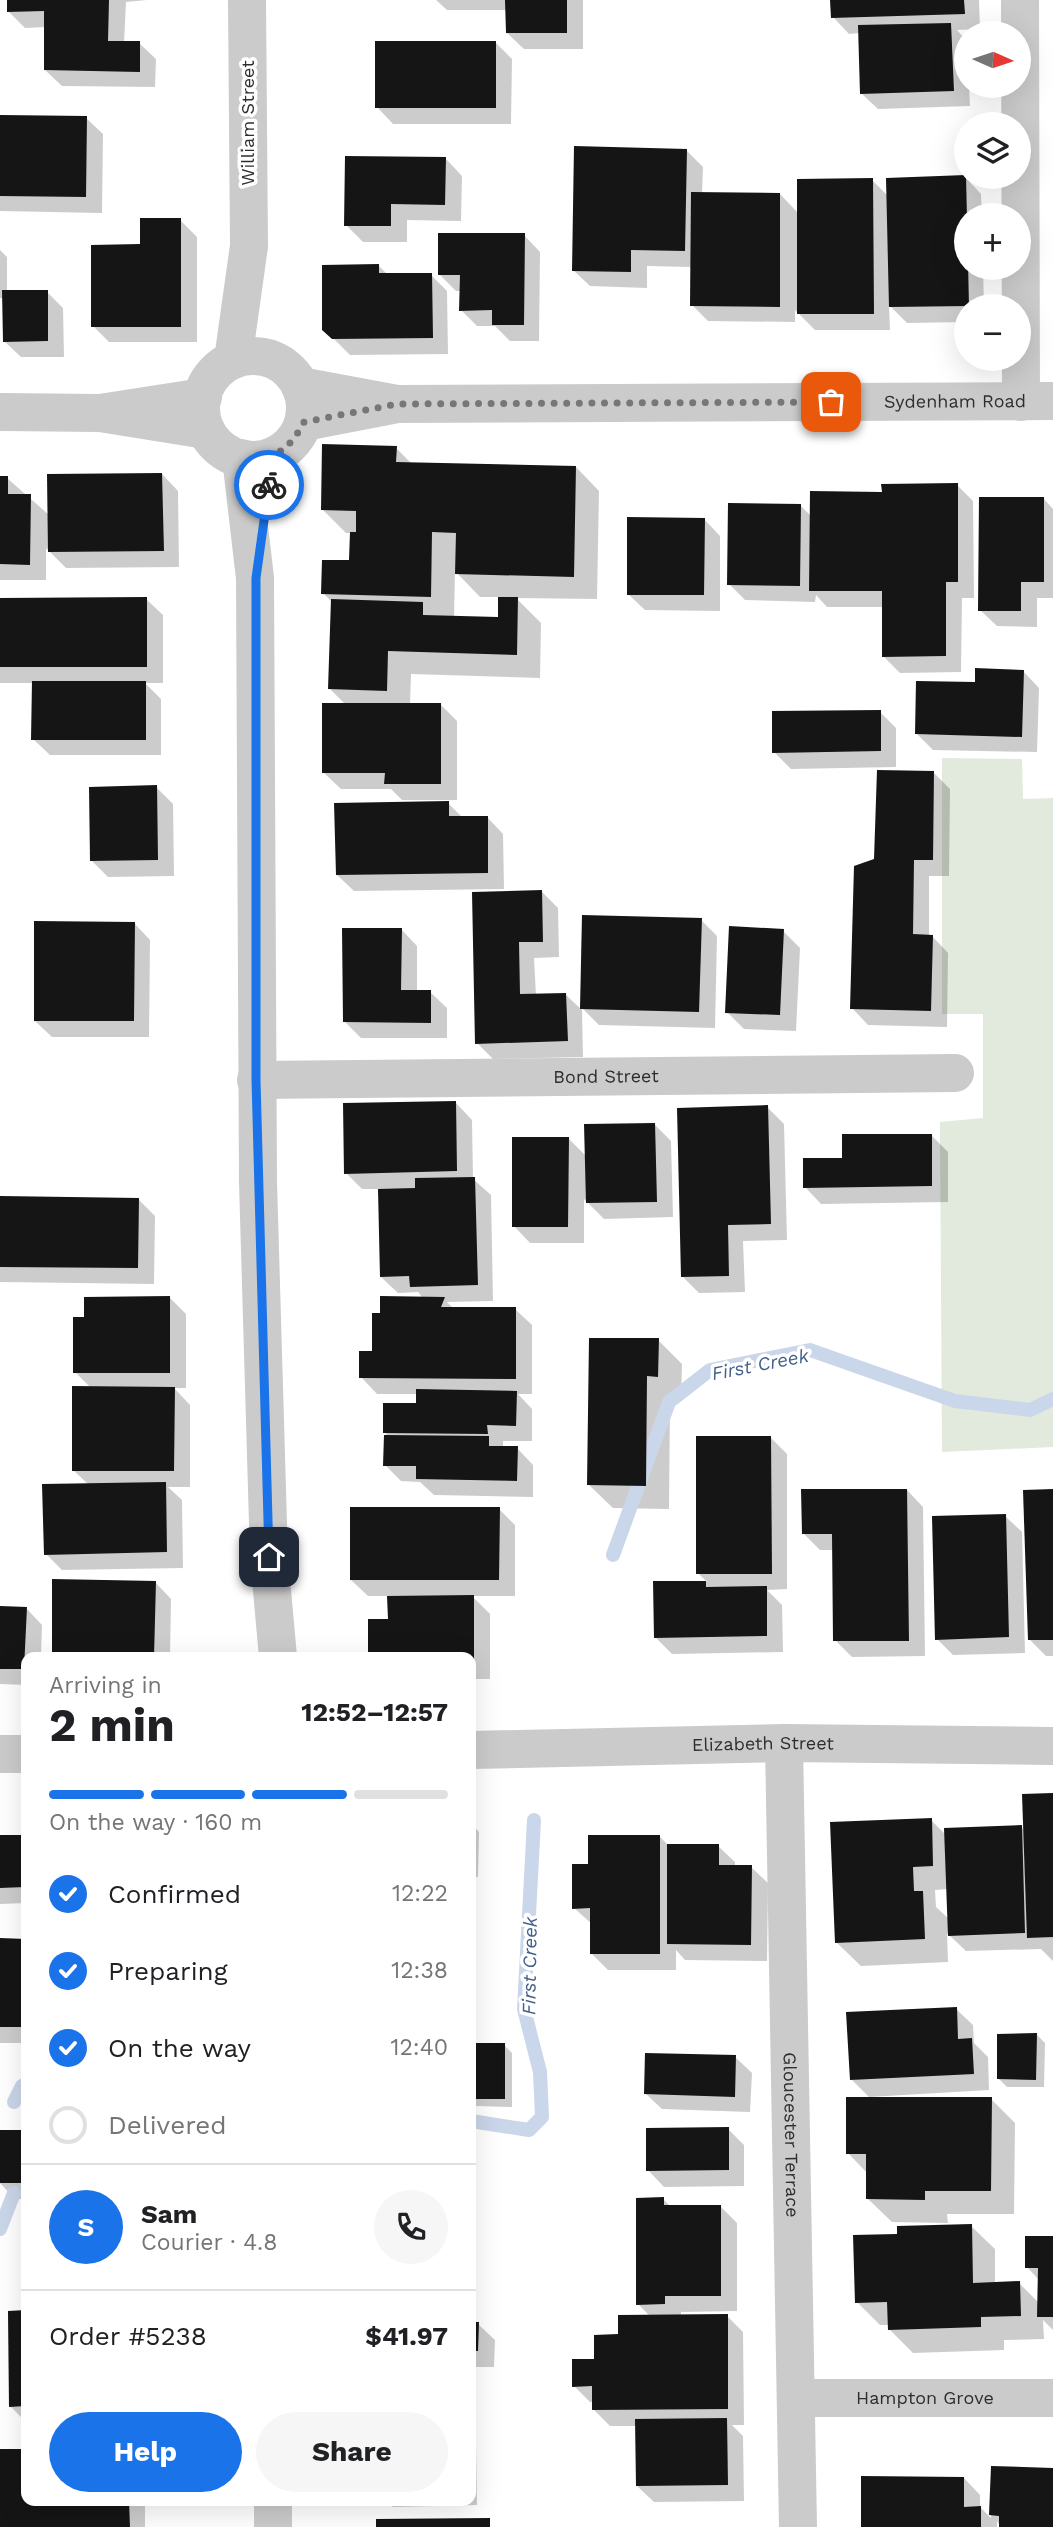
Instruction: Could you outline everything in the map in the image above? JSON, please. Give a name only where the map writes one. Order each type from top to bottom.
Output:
[{"type":"street","name":"William Street","points":[[247,0],[250,359]]},
{"type":"street","points":[[1020,0],[1037,401]]},
{"type":"street","points":[[250,359],[282,365],[293,375],[302,404],[296,438],[284,450],[257,457],[221,449],[209,437],[204,414],[211,377],[222,366],[250,359]]},
{"type":"street","name":"Sydenham Road","points":[[302,404],[1037,401]]},
{"type":"street","points":[[0,412],[204,414]]},
{"type":"street","points":[[257,457],[256,1080],[269,1557],[278,1652]]},
{"type":"street","name":"Bond Street","points":[[256,1080],[955,1073]]},
{"type":"street","points":[[256,1652],[269,1557]]},
{"type":"street","name":"Elizabeth Street","points":[[476,1750],[783,1744],[1053,1746]]},
{"type":"street","name":"Gloucester Terrace","points":[[783,1744],[798,2527]]},
{"type":"street","points":[[0,1754],[21,1754]]},
{"type":"street","name":"Hampton Grove","points":[[797,2398],[1053,2398]]},
{"type":"street","points":[[272,2527],[273,2506]]},
{"type":"shaded area","points":[[942,758],[1022,759],[1023,799],[1053,798],[1053,1447],[942,1452],[940,1122],[983,1118],[983,1014],[942,1014]]},
{"type":"building","points":[[7,0],[109,0],[108,41],[140,41],[140,72],[44,70],[44,11],[7,12]]},
{"type":"building","points":[[505,0],[567,0],[567,33],[506,33]]},
{"type":"building","points":[[830,0],[964,0],[965,14],[831,18]]},
{"type":"building","points":[[951,23],[954,91],[860,94],[858,25]]},
{"type":"building","points":[[375,41],[496,41],[496,108],[375,108]]},
{"type":"building","points":[[0,115],[87,116],[86,197],[0,196]]},
{"type":"building","points":[[574,146],[687,149],[685,251],[631,250],[631,272],[572,271]]},
{"type":"building","points":[[345,156],[446,157],[445,205],[391,204],[391,226],[344,226]]},
{"type":"building","points":[[954,175],[954,189],[966,189],[967,203],[954,203],[954,280],[968,280],[969,294],[954,294],[954,306],[889,307],[886,178]]},
{"type":"building","points":[[873,178],[874,314],[797,314],[797,179]]},
{"type":"building","points":[[691,192],[780,193],[780,307],[690,306]]},
{"type":"building","points":[[140,218],[181,218],[181,327],[91,327],[91,245],[140,244]]},
{"type":"building","points":[[438,233],[525,233],[524,325],[492,325],[492,310],[459,311],[460,275],[438,275]]},
{"type":"building","points":[[379,264],[379,273],[432,273],[433,338],[332,339],[322,330],[322,265]]},
{"type":"building","points":[[2,290],[48,290],[48,341],[3,342]]},
{"type":"building","points":[[322,444],[397,446],[396,462],[576,466],[574,577],[455,574],[456,533],[432,532],[431,597],[321,594],[322,560],[349,560],[350,532],[356,532],[356,511],[321,510]]},
{"type":"building","points":[[162,473],[164,551],[48,552],[47,474]]},
{"type":"building","points":[[0,476],[8,476],[8,494],[31,494],[30,565],[0,564]]},
{"type":"building","points":[[958,483],[958,582],[946,582],[946,656],[882,657],[882,591],[809,591],[810,491],[882,492],[881,484]]},
{"type":"building","points":[[979,497],[1044,497],[1044,582],[1021,582],[1021,611],[978,611]]},
{"type":"building","points":[[728,503],[801,504],[800,586],[727,585]]},
{"type":"building","points":[[627,517],[705,518],[704,595],[627,595]]},
{"type":"building","points":[[147,597],[147,667],[0,667],[0,598]]},
{"type":"building","points":[[498,597],[518,597],[517,655],[388,651],[387,691],[328,689],[331,599],[423,602],[423,615],[498,617]]},
{"type":"building","points":[[975,668],[1024,670],[1022,737],[915,734],[916,681],[975,682]]},
{"type":"building","points":[[32,681],[146,681],[146,740],[31,740]]},
{"type":"building","points":[[322,703],[441,703],[441,784],[384,784],[385,773],[322,773]]},
{"type":"building","points":[[881,710],[881,751],[772,753],[772,711]]},
{"type":"building","points":[[877,770],[934,771],[933,860],[914,860],[913,934],[933,935],[931,1011],[850,1009],[854,866],[874,859]]},
{"type":"building","points":[[157,785],[158,860],[90,861],[89,787]]},
{"type":"building","points":[[449,801],[449,816],[488,816],[488,873],[336,875],[334,803]]},
{"type":"building","points":[[542,890],[543,942],[519,942],[520,994],[566,993],[568,1041],[475,1044],[472,892]]},
{"type":"building","points":[[582,915],[702,918],[699,1012],[580,1009]]},
{"type":"building","points":[[34,921],[135,922],[134,1021],[34,1021]]},
{"type":"building","points":[[729,926],[784,929],[780,1015],[725,1013]]},
{"type":"building","points":[[342,928],[402,928],[401,990],[431,990],[431,1023],[343,1022]]},
{"type":"building","points":[[456,1101],[457,1171],[344,1174],[343,1103]]},
{"type":"building","points":[[768,1105],[771,1224],[728,1225],[729,1276],[681,1277],[677,1108]]},
{"type":"building","points":[[655,1123],[657,1202],[586,1203],[584,1124]]},
{"type":"building","points":[[842,1134],[932,1134],[932,1186],[803,1188],[803,1158],[842,1158]]},
{"type":"building","points":[[512,1137],[569,1137],[568,1227],[512,1227]]},
{"type":"building","points":[[475,1177],[478,1285],[410,1287],[409,1276],[380,1277],[378,1189],[415,1188],[415,1178]]},
{"type":"building","points":[[0,1196],[139,1198],[138,1268],[0,1267]]},
{"type":"building","points":[[170,1296],[170,1373],[73,1373],[73,1317],[84,1317],[84,1297]]},
{"type":"building","points":[[380,1296],[445,1297],[441,1307],[516,1307],[516,1379],[359,1378],[359,1351],[372,1351],[372,1313],[380,1313]]},
{"type":"building","points":[[589,1338],[659,1338],[658,1377],[647,1376],[646,1486],[587,1485]]},
{"type":"building","points":[[72,1386],[175,1387],[174,1471],[72,1471]]},
{"type":"building","points":[[416,1389],[517,1391],[516,1426],[487,1425],[488,1434],[383,1433],[383,1403],[416,1403]]},
{"type":"building","points":[[384,1435],[489,1436],[489,1446],[518,1446],[517,1481],[416,1479],[416,1466],[383,1466]]},
{"type":"building","points":[[696,1436],[771,1436],[772,1574],[696,1574]]},
{"type":"building","points":[[166,1482],[167,1552],[44,1555],[42,1484]]},
{"type":"building","points":[[801,1489],[907,1489],[909,1641],[833,1641],[832,1534],[802,1534]]},
{"type":"building","points":[[1053,1489],[1053,1640],[1028,1640],[1023,1490]]},
{"type":"building","points":[[350,1507],[500,1507],[499,1580],[350,1580]]},
{"type":"building","points":[[1006,1514],[1009,1637],[935,1640],[932,1516]]},
{"type":"building","points":[[52,1579],[156,1581],[154,1652],[52,1652]]},
{"type":"building","points":[[653,1581],[706,1581],[706,1587],[767,1586],[767,1636],[654,1638]]},
{"type":"building","points":[[474,1595],[474,1652],[368,1652],[368,1619],[388,1619],[387,1596]]},
{"type":"building","points":[[0,1606],[27,1607],[25,1652],[21,1652],[21,1669],[0,1669]]},
{"type":"building","points":[[1053,1793],[1053,1937],[1027,1938],[1022,1794]]},
{"type":"building","points":[[932,1818],[933,1866],[913,1867],[914,1891],[923,1891],[925,1939],[835,1943],[830,1822]]},
{"type":"building","points":[[1022,1825],[1025,1933],[948,1936],[944,1828]]},
{"type":"building","points":[[0,1835],[21,1835],[21,1887],[0,1888]]},
{"type":"building","points":[[588,1835],[660,1835],[660,1954],[590,1954],[590,1908],[572,1909],[572,1864],[588,1864]]},
{"type":"building","points":[[667,1844],[719,1844],[719,1865],[752,1865],[751,1945],[667,1944]]},
{"type":"building","points":[[0,1938],[21,1939],[21,2027],[0,2027]]},
{"type":"building","points":[[957,2007],[958,2039],[972,2038],[974,2074],[850,2080],[846,2012]]},
{"type":"building","points":[[1037,2033],[1036,2080],[997,2079],[997,2034]]},
{"type":"building","points":[[476,2043],[505,2043],[505,2099],[476,2099]]},
{"type":"building","points":[[645,2053],[736,2055],[735,2097],[644,2094]]},
{"type":"building","points":[[846,2097],[992,2097],[991,2191],[925,2191],[925,2200],[866,2199],[866,2154],[846,2154]]},
{"type":"building","points":[[729,2127],[729,2170],[646,2171],[646,2128]]},
{"type":"building","points":[[0,2130],[21,2130],[21,2183],[0,2183]]},
{"type":"building","points":[[664,2197],[664,2205],[721,2205],[721,2296],[665,2296],[665,2304],[636,2305],[636,2198]]},
{"type":"building","points":[[972,2224],[973,2283],[1020,2281],[1021,2316],[981,2317],[981,2327],[888,2330],[887,2302],[855,2303],[853,2235],[897,2234],[897,2226]]},
{"type":"building","points":[[1025,2236],[1053,2236],[1053,2317],[1037,2317],[1038,2268],[1025,2268]]},
{"type":"building","points":[[21,2310],[21,2406],[9,2407],[8,2311]]},
{"type":"building","points":[[728,2314],[728,2409],[592,2410],[592,2386],[572,2387],[572,2359],[594,2359],[594,2335],[618,2334],[618,2315]]},
{"type":"building","points":[[476,2322],[479,2322],[476,2351]]},
{"type":"building","points":[[727,2418],[728,2485],[636,2486],[635,2419]]},
{"type":"building","points":[[0,2449],[21,2449],[21,2506],[129,2506],[130,2527],[0,2527]]},
{"type":"building","points":[[991,2466],[1053,2468],[1053,2527],[999,2527],[999,2516],[989,2515]]},
{"type":"building","points":[[861,2476],[964,2477],[964,2507],[981,2506],[981,2527],[861,2527]]},
{"type":"building","points":[[490,2518],[490,2527],[376,2527],[376,2519]]},
{"type":"waterway","name":"First Creek","points":[[613,1555],[669,1402],[710,1370],[810,1350],[955,1401],[1030,1410],[1053,1399]]},
{"type":"waterway","name":"First Creek","points":[[476,2122],[529,2130],[542,2117],[540,2072],[524,2009],[534,1820]]},
{"type":"waterway","name":"First Creek","points":[[14,2102],[21,2088]]},
{"type":"waterway","name":"First Creek","points":[[0,2229],[14,2193]]},
{"type":"way so far","points":[[269,485],[274,455],[284,450],[296,438],[304,422],[397,404],[831,402]]},
{"type":"route","points":[[269,485],[256,578],[256,1080],[269,1557]]}]
